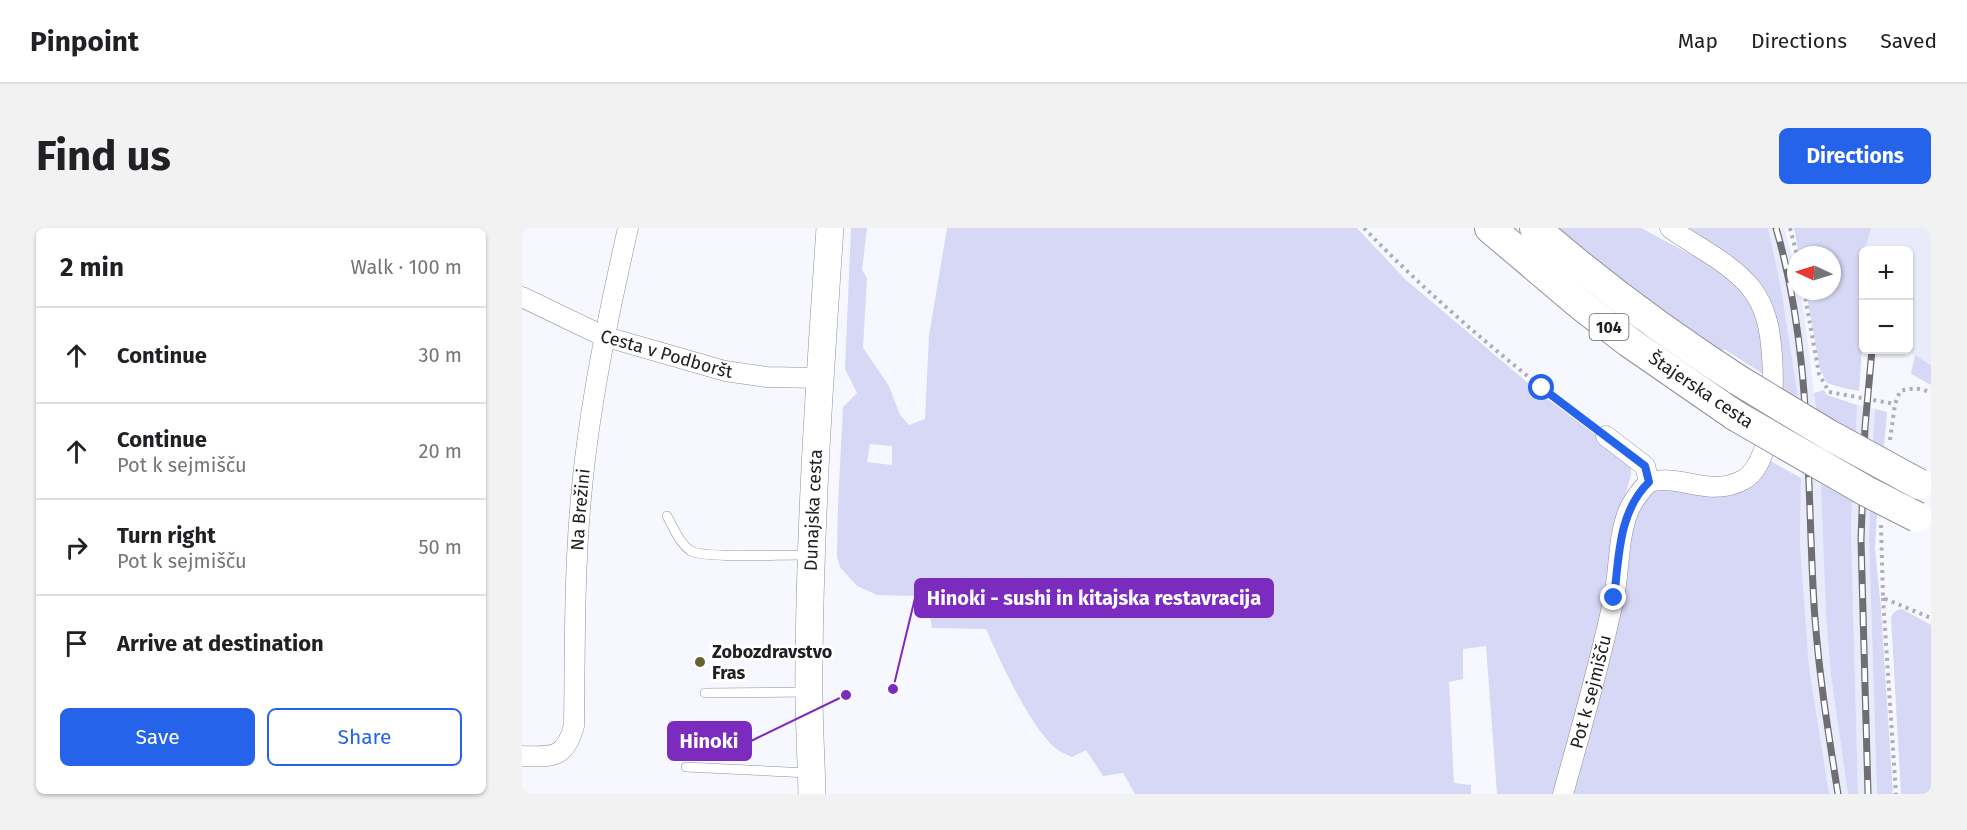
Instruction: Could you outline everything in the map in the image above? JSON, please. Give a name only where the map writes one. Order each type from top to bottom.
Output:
[{"type":"main road","name":"Dunajska cesta","points":[[812,783],[809,692],[812,555],[830,228]]},
{"type":"main road","name":"Štajerska cesta","points":[[1490,228],[1637,348],[1736,416],[1924,521]]},
{"type":"main road","name":"Štajerska cesta","points":[[1535,228],[1605,286],[1738,380],[1829,435],[1925,488]]},
{"type":"street","name":"Na Brežini","points":[[522,756],[558,754],[569,743],[574,726],[577,554],[581,497],[603,336],[628,228]]},
{"type":"street","points":[[1606,436],[1645,466],[1649,482],[1662,479],[1705,488],[1720,488],[1746,479],[1757,468],[1765,450],[1771,426],[1770,340],[1760,302],[1737,273],[1670,228]]},
{"type":"street","name":"Cesta v Podboršt","points":[[522,297],[603,336],[725,370],[766,377],[820,378]]},
{"type":"street","name":"Pot k sejmišču","points":[[1563,794],[1596,676],[1614,598],[1622,531],[1638,493],[1649,482]]},
{"type":"lane","points":[[667,516],[681,542],[693,552],[728,555],[812,555]]},
{"type":"lane","points":[[705,693],[809,692]]},
{"type":"lane","points":[[686,766],[812,783]]},
{"type":"path","points":[[1364,228],[1433,297],[1479,337],[1606,436]]},
{"type":"path","points":[[1790,228],[1795,246]]},
{"type":"path","points":[[1806,300],[1819,374],[1829,392],[1895,404],[1900,391],[1923,388],[1931,393]]},
{"type":"path","points":[[1883,598],[1896,794]]},
{"type":"shaded area","points":[[851,228],[867,228],[862,270],[867,278],[863,348],[889,386],[900,415],[909,425],[925,419],[929,335],[947,228],[1357,228],[1406,280],[1546,398],[1612,447],[1631,468],[1619,517],[1609,590],[1556,794],[1497,794],[1486,646],[1463,649],[1463,679],[1449,682],[1454,783],[1471,785],[1471,794],[1135,794],[1123,773],[1103,776],[1086,750],[1072,757],[1059,751],[1049,742],[1028,712],[1008,677],[986,629],[932,628],[928,605],[917,604],[917,596],[877,595],[857,586],[840,567],[837,557],[843,407],[857,393],[845,369]],"holes":[[[870,444],[892,446],[892,465],[867,462]]]},
{"type":"shaded area","points":[[1553,228],[1641,228],[1725,273],[1747,294],[1762,331],[1763,374],[1724,349],[1720,354],[1673,321]]},
{"type":"shaded area","points":[[1680,228],[1768,228],[1781,289],[1798,397],[1776,388],[1770,306]]},
{"type":"shaded area","points":[[1768,228],[1784,228],[1789,246],[1787,246],[1787,300],[1802,300],[1814,393],[1831,676],[1848,794],[1829,794],[1809,667],[1800,545],[1801,478],[1798,397]]},
{"type":"shaded area","points":[[1794,228],[1871,228],[1866,246],[1859,246],[1859,354],[1862,354],[1859,391],[1827,383],[1820,369],[1808,300],[1841,300],[1841,246],[1797,246]]},
{"type":"shaded area","points":[[1871,228],[1931,228],[1931,364],[1912,354],[1913,246],[1866,246]]},
{"type":"shaded area","points":[[1915,355],[1931,365],[1931,385],[1911,374]]},
{"type":"shaded area","points":[[1824,390],[1827,395],[1857,405],[1856,434],[1816,410],[1814,393]]},
{"type":"shaded area","points":[[1857,405],[1875,409],[1869,537],[1877,794],[1858,794],[1851,530]]},
{"type":"shaded area","points":[[1875,409],[1887,412],[1884,447],[1873,442]]},
{"type":"shaded area","points":[[1767,459],[1801,478],[1800,545],[1809,667],[1829,794],[1569,794],[1636,509],[1651,490],[1664,487],[1704,495]]},
{"type":"shaded area","points":[[1821,484],[1852,501],[1858,794],[1848,794],[1831,676],[1826,616]]},
{"type":"shaded area","points":[[1870,511],[1877,514],[1875,548],[1893,794],[1877,794]]},
{"type":"shaded area","points":[[1902,609],[1931,625],[1931,794],[1901,794],[1891,616],[1897,610]]},
{"type":"railway","points":[[1776,228],[1787,272],[1801,361],[1817,638],[1838,794]]},
{"type":"railway","points":[[1868,794],[1861,540],[1865,427],[1872,354]]},
{"type":"place","name":"Zobozdravstvo Fras","points":[[700,662]]},
{"type":"place","name":"Hinoki - sushi in kitajska restavracija","points":[[893,689]]},
{"type":"place","name":"Hinoki","points":[[846,695]]},
{"type":"route","points":[[1542,388],[1645,466],[1649,482],[1638,493],[1622,531],[1614,598]]}]
